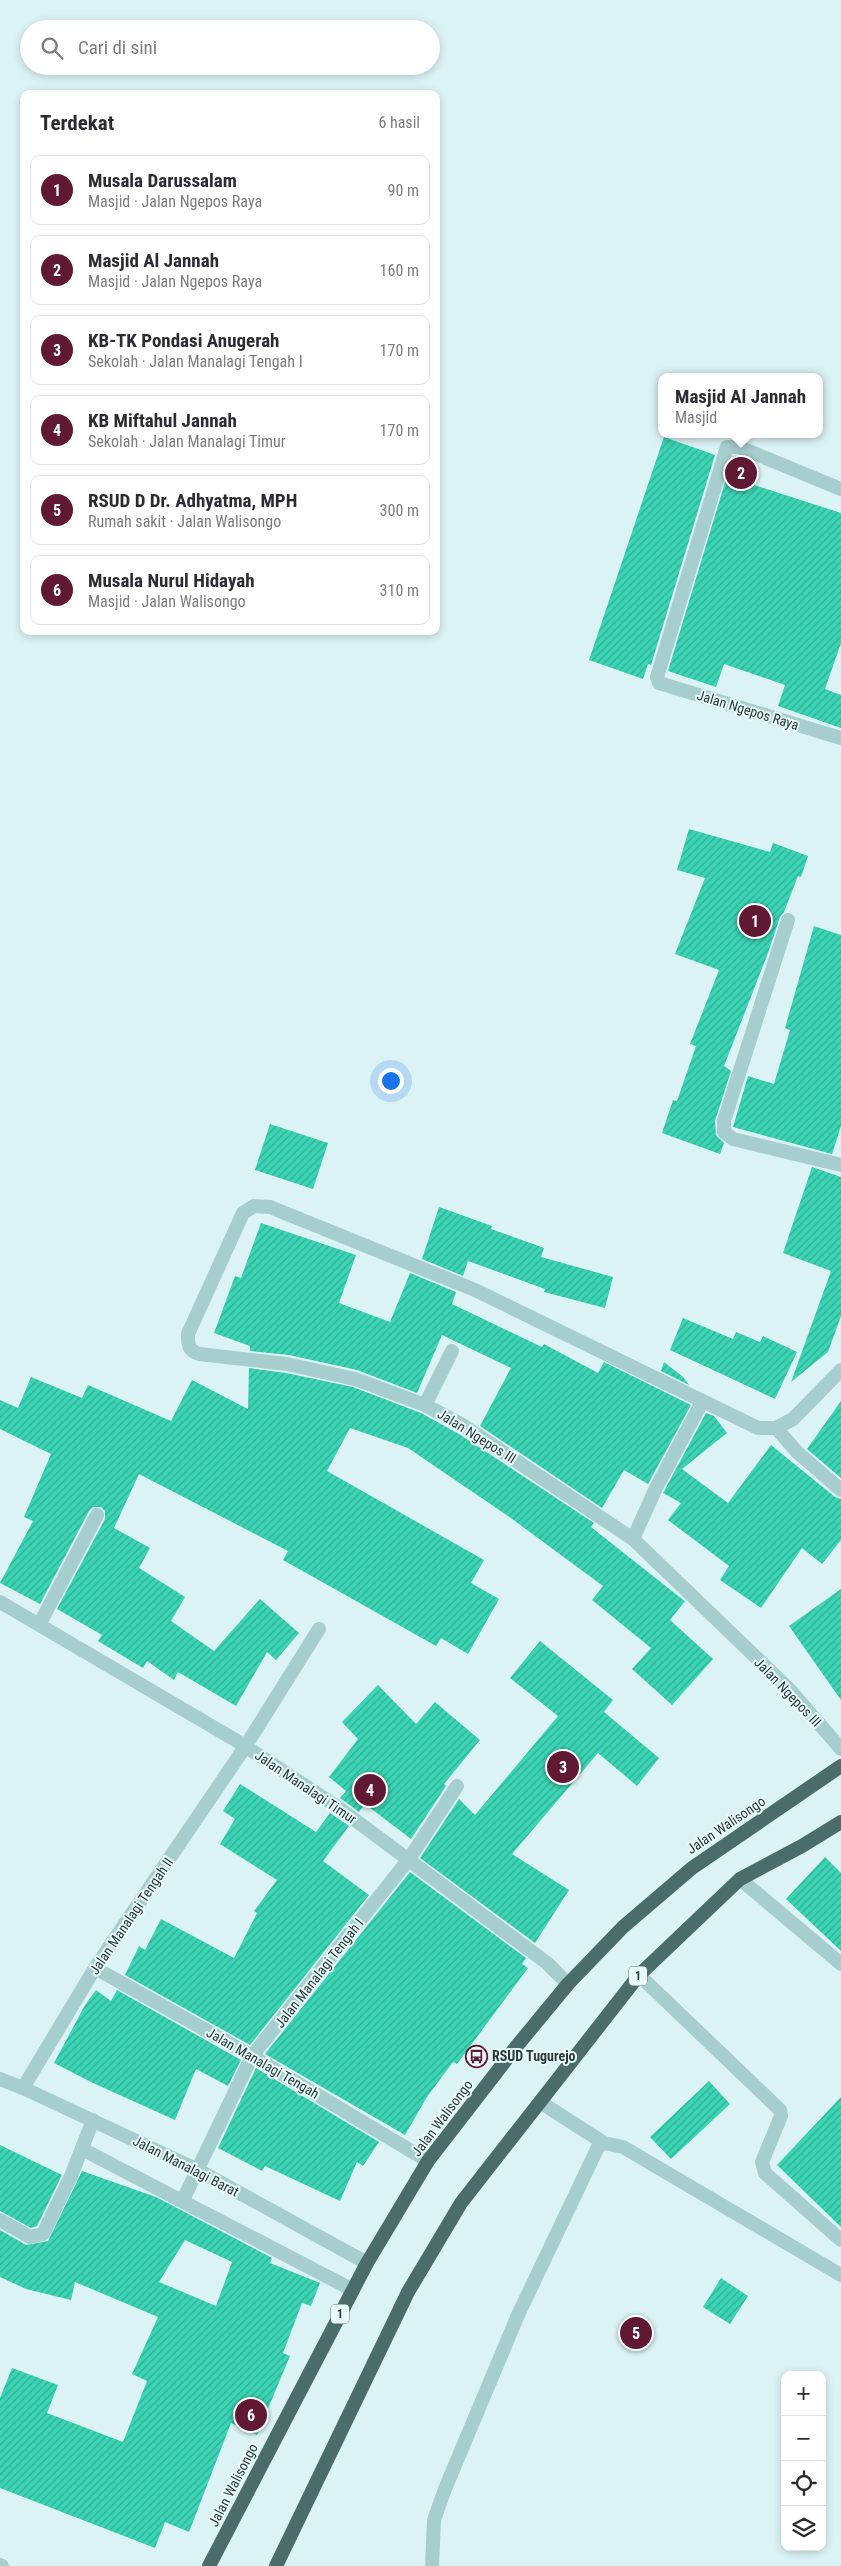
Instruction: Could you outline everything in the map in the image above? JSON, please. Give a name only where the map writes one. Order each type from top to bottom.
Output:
[{"type":"highway","name":"Jalan Walisongo","points":[[209,2566],[367,2263],[428,2161],[568,1984],[623,1927],[692,1868],[841,1766]]},
{"type":"highway","name":"1","points":[[276,2566],[408,2292],[461,2203],[639,1975],[740,1879],[802,1846],[841,1822]]},
{"type":"street","name":"Jalan Ngepos Raya","points":[[841,489],[739,447],[727,447],[657,681],[841,738]]},
{"type":"street","points":[[788,920],[724,1121],[724,1132],[733,1139],[841,1165]]},
{"type":"street","name":"Jalan Ngepos III","points":[[702,1402],[596,1347],[476,1290],[270,1207],[254,1206],[243,1213],[188,1334],[188,1347],[199,1354],[322,1370],[355,1379],[425,1405],[464,1426],[633,1539],[790,1690],[841,1749]]},
{"type":"street","points":[[425,1405],[452,1351]]},
{"type":"street","points":[[633,1539],[656,1488],[702,1402],[758,1428],[776,1428],[793,1419],[841,1370]]},
{"type":"street","points":[[776,1428],[798,1453],[841,1490]]},
{"type":"street","points":[[39,1625],[97,1515]]},
{"type":"street","name":"Jalan Manalagi Timur","points":[[0,1602],[245,1747],[339,1808],[547,1963],[568,1984]]},
{"type":"street","name":"Jalan Manalagi Tengah II","points":[[23,2088],[95,1968],[245,1747],[319,1629]]},
{"type":"street","name":"Jalan Manalagi Tengah I","points":[[183,2200],[196,2169],[252,2056],[408,1859],[457,1786]]},
{"type":"street","points":[[740,1879],[841,1964]]},
{"type":"street","name":"Jalan Manalagi Tengah","points":[[95,1968],[252,2056],[428,2161]]},
{"type":"street","points":[[639,1975],[780,2110],[780,2116],[762,2162],[762,2167],[765,2173],[841,2240]]},
{"type":"street","name":"Jalan Manalagi Barat","points":[[0,2079],[93,2120],[196,2169],[367,2263]]},
{"type":"street","points":[[540,2102],[604,2143],[623,2148],[841,2275]]},
{"type":"street","points":[[0,2220],[30,2237],[43,2234],[82,2149],[93,2120]]},
{"type":"street","points":[[432,2566],[434,2520],[445,2489],[518,2315],[594,2152],[604,2143]]},
{"type":"street","points":[[82,2149],[353,2290]]},
{"type":"building","points":[[664,438],[715,455],[651,665],[648,664],[643,679],[589,660]]},
{"type":"building","points":[[733,456],[757,464],[751,484],[841,513],[841,643],[825,689],[841,695],[841,728],[778,706],[785,685],[724,664],[716,687],[668,671]]},
{"type":"building","points":[[689,829],[770,852],[773,843],[808,856],[801,877],[798,876],[784,912],[780,917],[724,1066],[731,1071],[715,1121],[716,1135],[724,1143],[720,1154],[662,1133],[673,1100],[677,1101],[696,1046],[690,1044],[719,970],[675,954],[705,878],[677,870]]},
{"type":"building","points":[[814,926],[841,935],[841,1126],[832,1154],[733,1127],[748,1076],[774,1084],[790,1030],[785,1028]]},
{"type":"building","points":[[270,1124],[328,1143],[313,1189],[255,1170]]},
{"type":"building","points":[[812,1167],[841,1177],[841,1316],[828,1352],[791,1382],[831,1271],[783,1253]]},
{"type":"building","points":[[439,1207],[492,1226],[491,1229],[544,1248],[541,1257],[613,1277],[605,1308],[544,1292],[545,1289],[468,1261],[463,1276],[422,1259]]},
{"type":"building","points":[[261,1223],[356,1255],[339,1303],[390,1322],[410,1273],[456,1292],[452,1304],[542,1347],[544,1344],[598,1373],[604,1362],[691,1405],[648,1484],[624,1470],[602,1508],[480,1426],[511,1368],[442,1335],[417,1393],[357,1370],[289,1355],[250,1351],[250,1346],[214,1333],[235,1276],[241,1278]]},
{"type":"building","points":[[683,1318],[733,1339],[736,1332],[760,1342],[763,1336],[797,1352],[775,1399],[670,1350]]},
{"type":"building","points":[[664,1362],[683,1377],[689,1385],[661,1371]]},
{"type":"building","points":[[249,1368],[286,1373],[353,1387],[421,1413],[459,1434],[594,1523],[591,1527],[685,1601],[670,1620],[713,1659],[672,1705],[632,1669],[651,1648],[592,1600],[603,1586],[508,1516],[408,1448],[350,1428],[327,1471],[484,1560],[471,1583],[499,1599],[468,1654],[441,1638],[436,1646],[283,1560],[288,1551],[139,1474],[114,1528],[150,1548],[139,1568],[185,1597],[171,1621],[214,1651],[260,1599],[299,1633],[276,1660],[267,1652],[236,1706],[178,1672],[174,1680],[147,1661],[143,1668],[98,1641],[102,1635],[57,1609],[105,1519],[105,1511],[101,1507],[93,1507],[89,1511],[40,1604],[0,1583],[33,1521],[24,1517],[51,1454],[0,1429],[0,1400],[18,1408],[31,1377],[82,1398],[88,1385],[171,1421],[192,1380],[248,1409]]},
{"type":"building","points":[[841,1401],[841,1478],[807,1449]]},
{"type":"building","points":[[706,1413],[714,1416],[727,1433],[682,1469],[728,1503],[771,1445],[835,1497],[841,1499],[841,1540],[822,1564],[802,1548],[761,1608],[720,1580],[729,1566],[668,1520],[681,1503],[663,1493]]},
{"type":"building","points":[[841,1589],[841,1700],[789,1626]]},
{"type":"building","points":[[540,1641],[613,1700],[604,1712],[659,1758],[637,1786],[598,1753],[512,1854],[569,1890],[535,1943],[420,1858],[459,1799],[475,1815],[558,1716],[510,1678]]},
{"type":"building","points":[[378,1685],[416,1724],[435,1702],[480,1740],[444,1784],[446,1786],[411,1839],[365,1804],[359,1812],[340,1798],[346,1791],[329,1777],[358,1739],[342,1722]]},
{"type":"building","points":[[240,1784],[316,1832],[330,1813],[349,1826],[323,1861],[369,1895],[250,2045],[125,1975],[139,1946],[145,1950],[161,1919],[234,1958],[257,1913],[254,1911],[277,1880],[220,1844],[235,1819],[223,1811]]},
{"type":"building","points":[[825,1857],[841,1873],[841,1951],[786,1899]]},
{"type":"building","points":[[410,1872],[526,1958],[522,1964],[528,1968],[457,2064],[453,2062],[427,2097],[405,2135],[265,2054]]},
{"type":"building","points":[[96,1990],[111,2001],[117,1990],[241,2060],[228,2086],[196,2069],[175,2120],[54,2063],[85,2005]]},
{"type":"building","points":[[256,2068],[379,2142],[363,2166],[357,2162],[340,2201],[265,2166],[262,2171],[218,2148]]},
{"type":"building","points":[[709,2081],[730,2104],[671,2159],[650,2137]]},
{"type":"building","points":[[841,2097],[841,2227],[777,2165]]},
{"type":"building","points":[[0,2145],[62,2175],[37,2226],[31,2228],[0,2211]]},
{"type":"building","points":[[82,2171],[156,2197],[272,2258],[270,2263],[320,2283],[311,2306],[302,2303],[283,2353],[290,2356],[257,2435],[231,2423],[189,2532],[165,2522],[155,2548],[0,2488],[0,2398],[12,2368],[58,2385],[47,2413],[123,2442],[147,2381],[132,2374],[158,2317],[75,2282],[71,2300],[26,2289],[0,2277],[0,2230],[26,2245],[48,2241]],"holes":[[[185,2240],[232,2262],[216,2306],[159,2282]]]},
{"type":"building","points":[[721,2278],[748,2296],[730,2324],[703,2307]]},
{"type":"place","name":"Masjid Al Jannah","points":[[741,473]]},
{"type":"place","name":"Musala Darussalam","points":[[755,921]]},
{"type":"place","name":"KB-TK Pondasi Anugerah","points":[[563,1767]]},
{"type":"place","name":"KB Miftahul Jannah","points":[[370,1790]]},
{"type":"place","name":"RSUD Tugurejo","points":[[476,2056]]},
{"type":"place","name":"RSUD D Dr. Adhyatma, MPH","points":[[636,2333]]},
{"type":"place","name":"Musala Nurul Hidayah","points":[[251,2415]]}]
